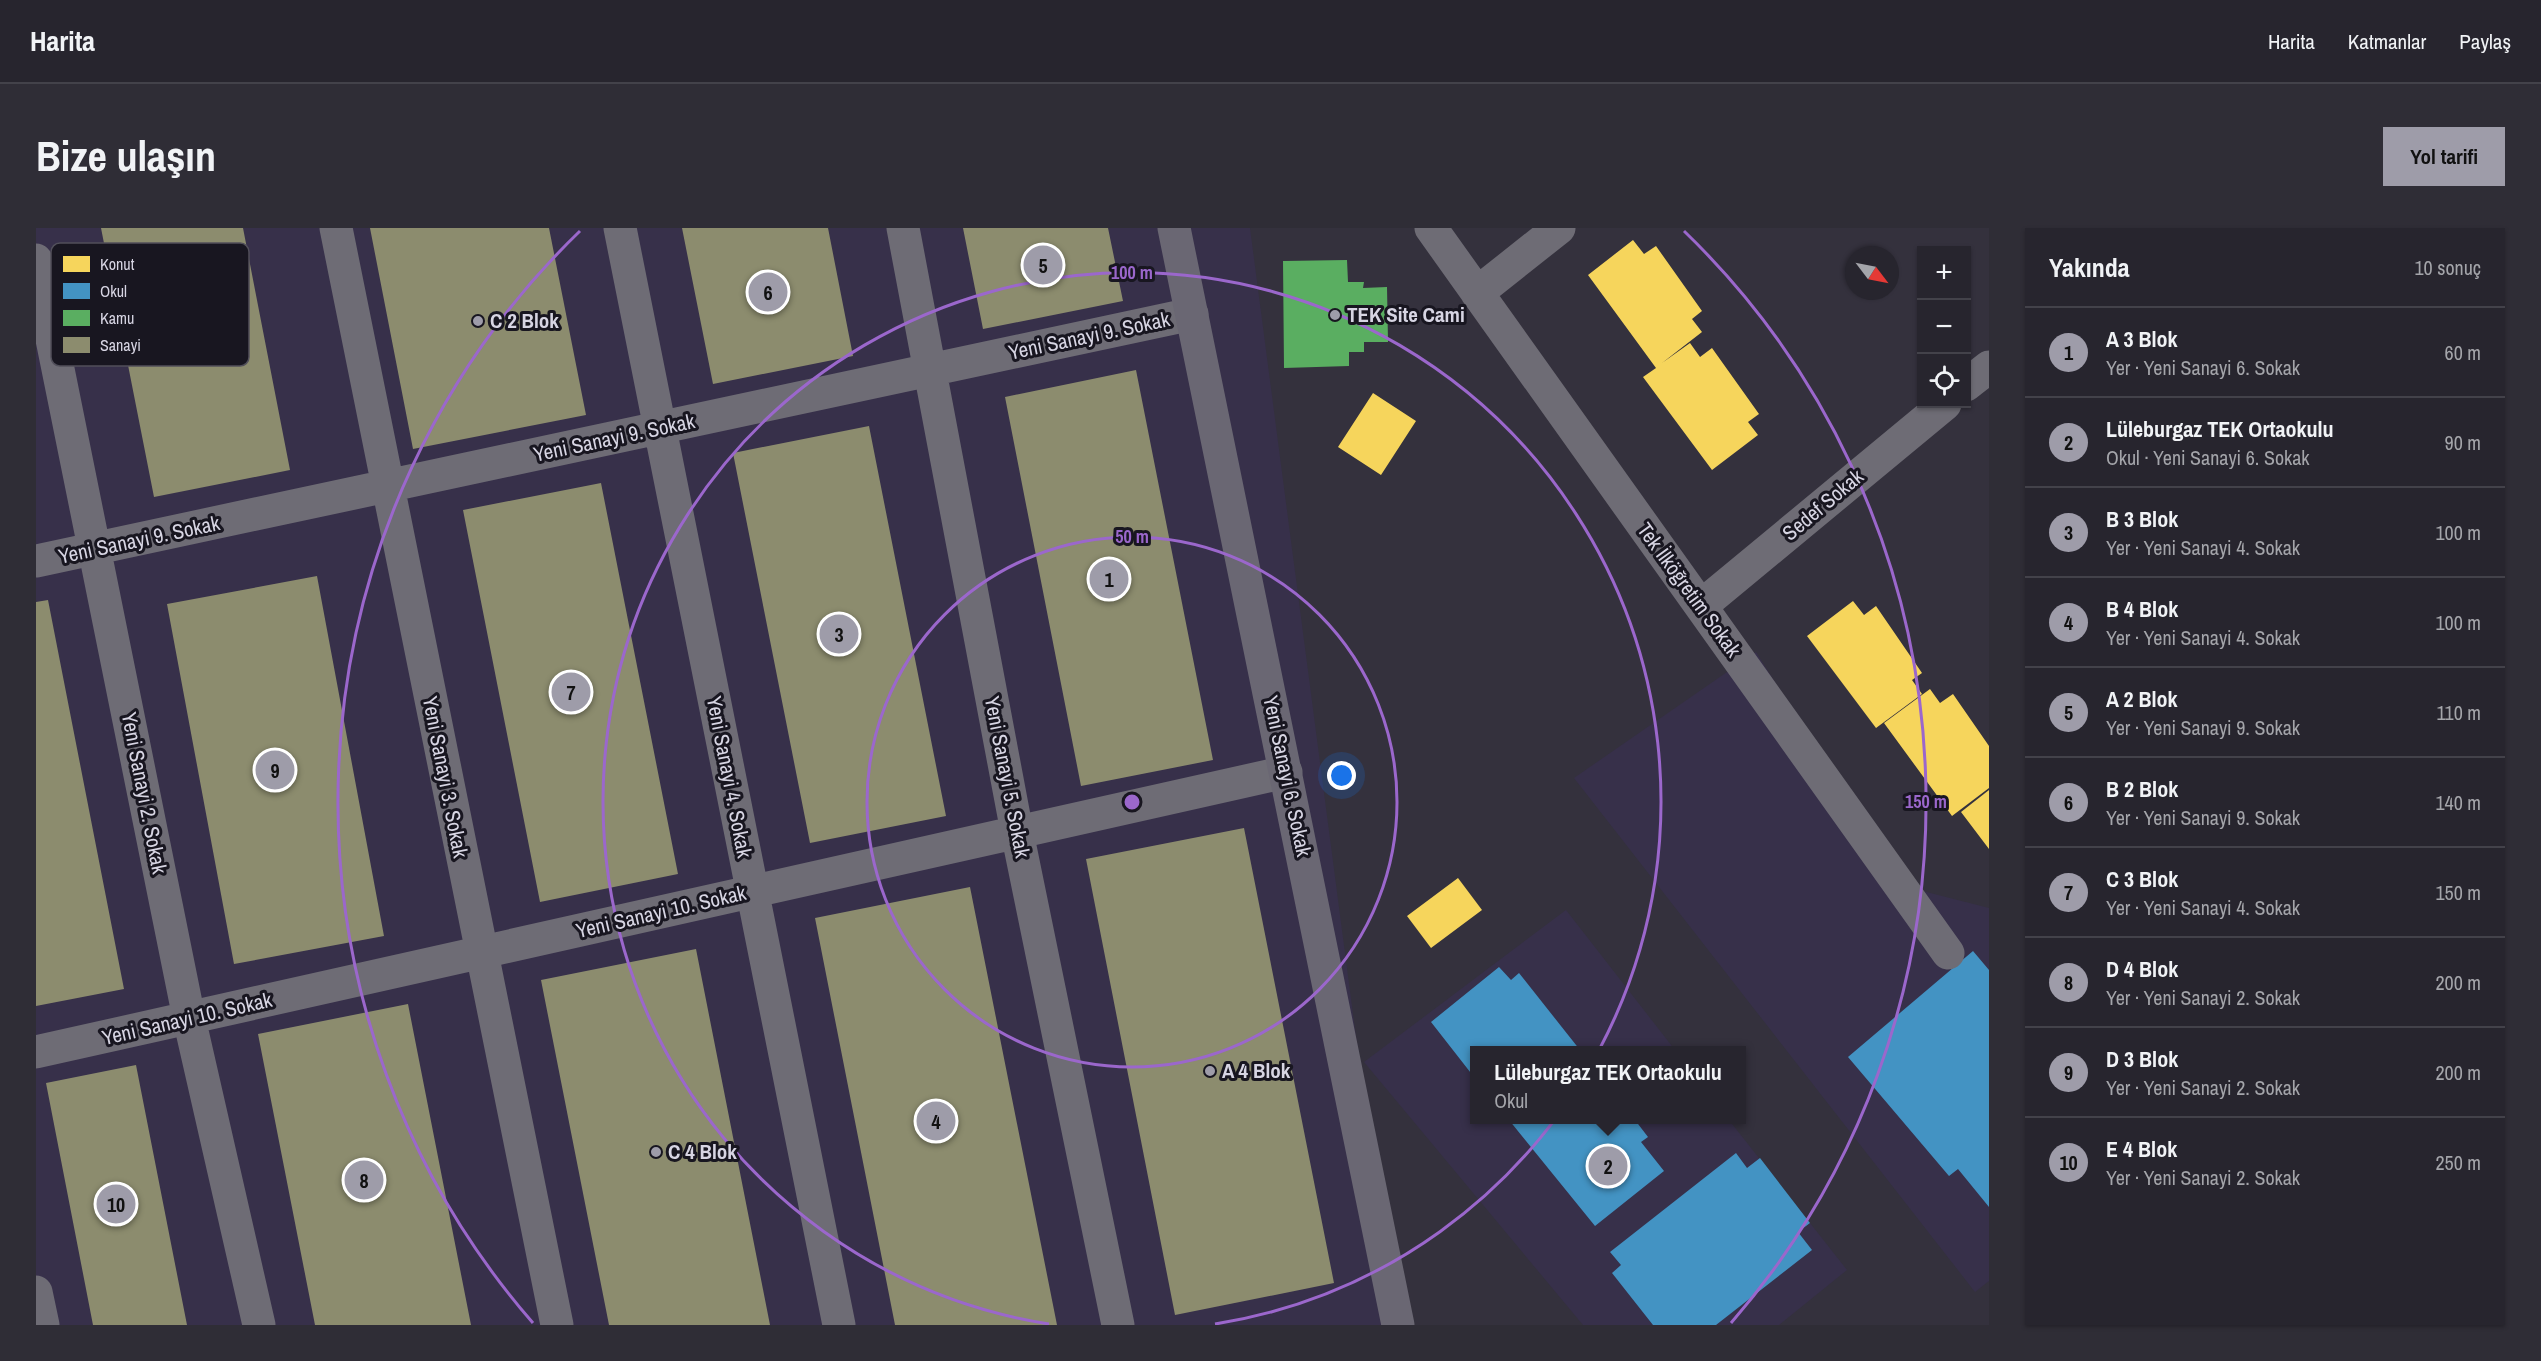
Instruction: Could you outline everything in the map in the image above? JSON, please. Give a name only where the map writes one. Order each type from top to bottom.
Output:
[{"type":"street","name":"Yeni Sanayi 3. Sokak","points":[[336,228],[480,953],[557,1325]]},
{"type":"street","name":"Yeni Sanayi 4. Sokak","points":[[620,228],[840,1325]]},
{"type":"street","name":"Yeni Sanayi 5. Sokak","points":[[903,228],[1017,832],[1118,1325]]},
{"type":"street","name":"Yeni Sanayi 6. Sokak","points":[[1174,228],[1398,1325]]},
{"type":"street","name":"Tek İlköğretim Sokak","points":[[1431,228],[1948,953]]},
{"type":"street","points":[[1477,293],[1559,228]]},
{"type":"street","name":"Yeni Sanayi 2. Sokak","points":[[36,260],[51,335]]},
{"type":"street","name":"Yeni Sanayi 9. Sokak","points":[[36,561],[1192,314]]},
{"type":"street","name":"Yeni Sanayi 2. Sokak","points":[[57,366],[189,1018],[259,1325]]},
{"type":"street","points":[[1971,382],[1989,367]]},
{"type":"street","name":"Sedef Sokak","points":[[1701,606],[1940,408]]},
{"type":"street","name":"Yeni Sanayi 10. Sokak","points":[[36,1052],[1286,772]]},
{"type":"street","points":[[36,1292],[43,1325]]},
{"type":"shaded area","points":[[36,228],[1250,228],[1356,1037],[1408,1325],[36,1325]]},
{"type":"shaded area","points":[[1756,652],[1903,886],[1989,908],[1989,1281],[1975,1292],[1574,778]]},
{"type":"shaded area","points":[[1566,910],[1672,1046],[1470,1046],[1470,1124],[1732,1124],[1847,1270],[1779,1325],[1583,1325],[1364,1062]]},
{"type":"building: Konut","points":[[1633,240],[1644,254],[1656,246],[1702,311],[1692,319],[1702,332],[1662,363],[1690,343],[1700,357],[1712,348],[1759,414],[1748,422],[1758,435],[1712,470],[1643,377],[1656,368],[1588,275]]},
{"type":"building: Konut","points":[[1373,393],[1416,421],[1381,475],[1338,447]]},
{"type":"building: Konut","points":[[1853,601],[1864,615],[1876,606],[1922,673],[1912,680],[1922,694],[1876,728],[1807,636]]},
{"type":"building: Konut","points":[[1930,689],[1940,703],[1953,694],[1989,746],[1989,788],[1952,816],[1884,723]]},
{"type":"building: Konut","points":[[1989,790],[1989,849],[1961,812]]},
{"type":"building: Konut","points":[[1458,878],[1482,910],[1431,948],[1407,916]]},
{"type":"building: Okul","points":[[1973,951],[1989,970],[1989,1207],[1958,1169],[1949,1176],[1848,1057]]},
{"type":"building: Okul","points":[[1499,967],[1511,980],[1519,973],[1577,1046],[1470,1046],[1470,1072],[1431,1022]]},
{"type":"building: Okul","points":[[1512,1124],[1638,1124],[1648,1137],[1641,1142],[1664,1171],[1595,1226]]},
{"type":"building: Okul","points":[[1736,1153],[1747,1168],[1760,1158],[1810,1223],[1798,1232],[1812,1250],[1716,1325],[1653,1325],[1612,1273],[1621,1265],[1610,1252]]},
{"type":"building: Kamu","name":"TEK Site Cami","points":[[1347,260],[1348,282],[1364,282],[1363,288],[1387,287],[1388,342],[1364,342],[1364,352],[1349,352],[1349,366],[1284,368],[1283,261]]},
{"type":"building: Sanayi","points":[[101,228],[243,228],[246,243],[104,243]]},
{"type":"building: Sanayi","name":"C 2 Blok","points":[[370,228],[549,228],[586,415],[413,449]]},
{"type":"building: Sanayi","points":[[682,228],[828,228],[853,356],[713,384]]},
{"type":"building: Sanayi","points":[[963,228],[1108,228],[1123,301],[983,329]]},
{"type":"building: Sanayi","points":[[249,259],[290,470],[154,497],[128,366],[249,366]]},
{"type":"building: Sanayi","points":[[1136,370],[1213,760],[1081,786],[1005,397]]},
{"type":"building: Sanayi","points":[[869,426],[946,816],[810,843],[733,453]]},
{"type":"building: Sanayi","points":[[601,483],[678,874],[540,902],[463,510]]},
{"type":"building: Sanayi","points":[[317,576],[384,936],[234,964],[167,604]]},
{"type":"building: Sanayi","points":[[48,600],[124,989],[36,1006],[36,602]]},
{"type":"building: Sanayi","name":"A 4 Blok","points":[[1244,828],[1334,1283],[1175,1315],[1086,859]]},
{"type":"building: Sanayi","points":[[970,887],[1057,1325],[895,1325],[815,918]]},
{"type":"building: Sanayi","name":"C 4 Blok","points":[[696,949],[770,1325],[609,1325],[541,980]]},
{"type":"building: Sanayi","points":[[408,1004],[471,1325],[315,1325],[258,1034]]},
{"type":"building: Sanayi","points":[[136,1065],[187,1325],[93,1325],[46,1083]]},
{"type":"place","name":"A 2 Blok","points":[[1043,265]]},
{"type":"place","name":"B 2 Blok","points":[[768,292]]},
{"type":"place","name":"TEK Site Cami","points":[[1335,315]]},
{"type":"place","name":"C 2 Blok","points":[[478,321]]},
{"type":"place","name":"A 3 Blok","points":[[1109,579]]},
{"type":"place","name":"B 3 Blok","points":[[839,634]]},
{"type":"place","name":"C 3 Blok","points":[[571,692]]},
{"type":"place","name":"D 3 Blok","points":[[275,770]]},
{"type":"place","name":"A 4 Blok","points":[[1210,1071]]},
{"type":"place","name":"B 4 Blok","points":[[936,1121]]},
{"type":"place","name":"C 4 Blok","points":[[656,1152]]},
{"type":"place","name":"Lüleburgaz TEK Ortaokulu","points":[[1608,1166]]},
{"type":"place","name":"D 4 Blok","points":[[364,1180]]},
{"type":"place","name":"E 4 Blok","points":[[116,1204]]}]
